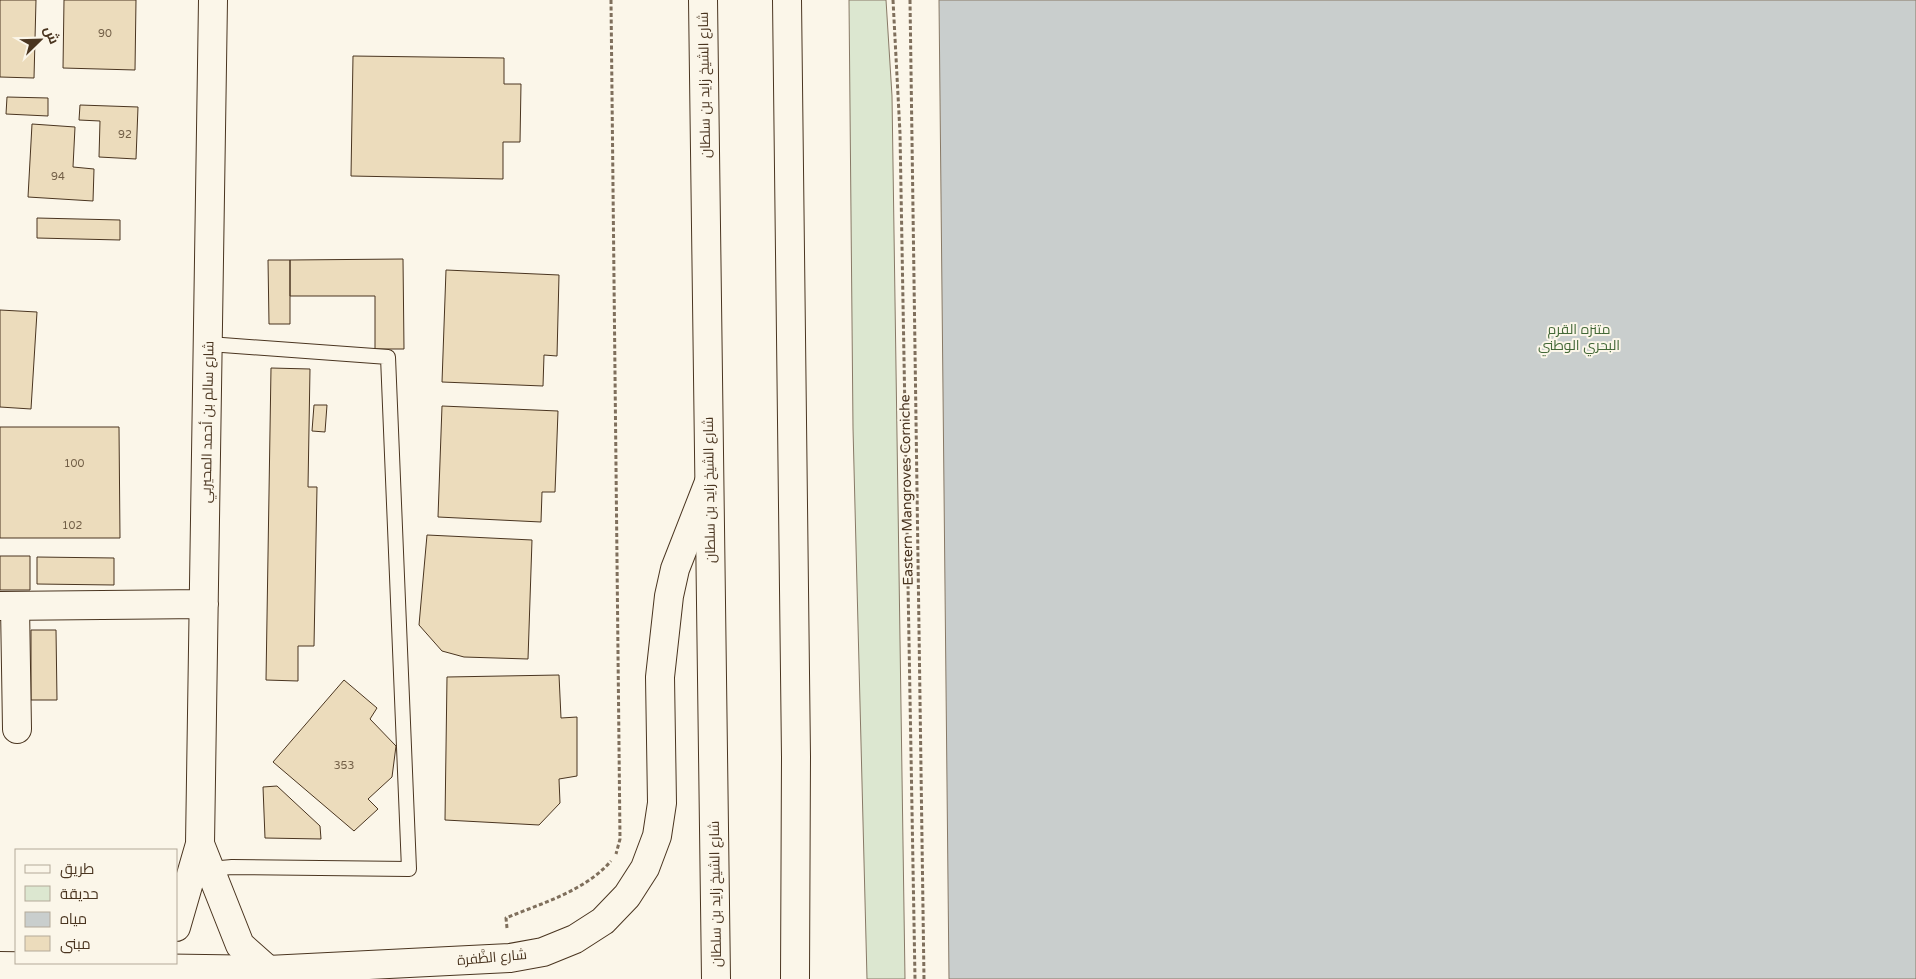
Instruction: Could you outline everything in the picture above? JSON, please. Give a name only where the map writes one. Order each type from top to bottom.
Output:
[{"type":"main road","name":"شارع سالم بن أحمد المحيربي","points":[[213,0],[204,604],[205,857],[240,944],[268,970]]},
{"type":"main road","name":"شارع الشيخ زايد بن سلطان","points":[[703,0],[716,979]]},
{"type":"main road","points":[[787,0],[796,756],[795,979]]},
{"type":"main road","name":"شارع الظَّفرة","points":[[0,966],[159,966],[268,970],[458,970],[543,952],[575,939],[603,921],[627,896],[645,868],[657,836],[662,803],[660,676],[669,596],[676,569],[708,482]]},
{"type":"main road","points":[[17,729],[8,606],[204,604]]},
{"type":"main road","name":"شارع سالم بن أحمد المحيربي","points":[[178,922],[205,857]]},
{"type":"lane","points":[[205,857],[238,867],[409,869],[388,357],[209,344]]},
{"type":"path","points":[[510,958],[506,918],[573,890],[601,872],[615,857],[620,839],[611,0]]},
{"type":"path","points":[[893,0],[900,133],[915,979]]},
{"type":"path","name":"Eastern Mangroves Corniche","points":[[910,0],[924,979]]},
{"type":"green space","points":[[849,0],[886,0],[892,96],[905,979],[867,979],[853,428]]},
{"type":"water","name":"متنزه القرم البحري الوطني","points":[[939,0],[1916,0],[1916,979],[949,979]]},
{"type":"building","points":[[0,0],[36,0],[34,78],[0,77]]},
{"type":"building","points":[[64,0],[136,0],[135,70],[63,68]]},
{"type":"building","points":[[353,56],[504,58],[504,84],[521,84],[520,142],[503,142],[503,179],[351,176]]},
{"type":"building","points":[[7,97],[48,98],[48,116],[6,114]]},
{"type":"building","points":[[80,105],[138,107],[136,159],[99,157],[100,121],[79,120]]},
{"type":"building","points":[[32,124],[75,127],[73,167],[94,169],[93,201],[28,197]]},
{"type":"building","points":[[37,218],[120,220],[120,240],[37,238]]},
{"type":"building","points":[[403,259],[404,349],[375,349],[375,296],[290,296],[290,260]]},
{"type":"building","points":[[268,260],[290,260],[290,324],[269,324]]},
{"type":"building","points":[[446,270],[559,275],[557,356],[544,355],[543,386],[442,382]]},
{"type":"building","points":[[0,310],[37,312],[31,409],[0,407]]},
{"type":"building","points":[[271,368],[310,369],[308,487],[317,487],[314,646],[298,646],[298,681],[266,680]]},
{"type":"building","points":[[314,405],[327,405],[325,432],[312,431]]},
{"type":"building","points":[[442,406],[558,411],[555,492],[542,492],[541,522],[438,517]]},
{"type":"building","points":[[0,427],[119,427],[120,538],[0,538]]},
{"type":"building","points":[[427,535],[532,540],[528,659],[464,657],[442,651],[419,625]]},
{"type":"building","points":[[0,556],[30,556],[30,590],[0,590]]},
{"type":"building","points":[[37,557],[114,558],[114,585],[37,584]]},
{"type":"building","points":[[31,630],[56,630],[57,700],[31,700]]},
{"type":"building","points":[[559,675],[561,718],[577,717],[577,776],[559,779],[560,803],[539,825],[445,820],[447,677]]},
{"type":"building","points":[[344,680],[377,708],[370,719],[396,746],[392,777],[368,799],[378,809],[354,831],[273,762]]},
{"type":"building","points":[[277,786],[320,826],[321,839],[265,838],[263,787]]}]
